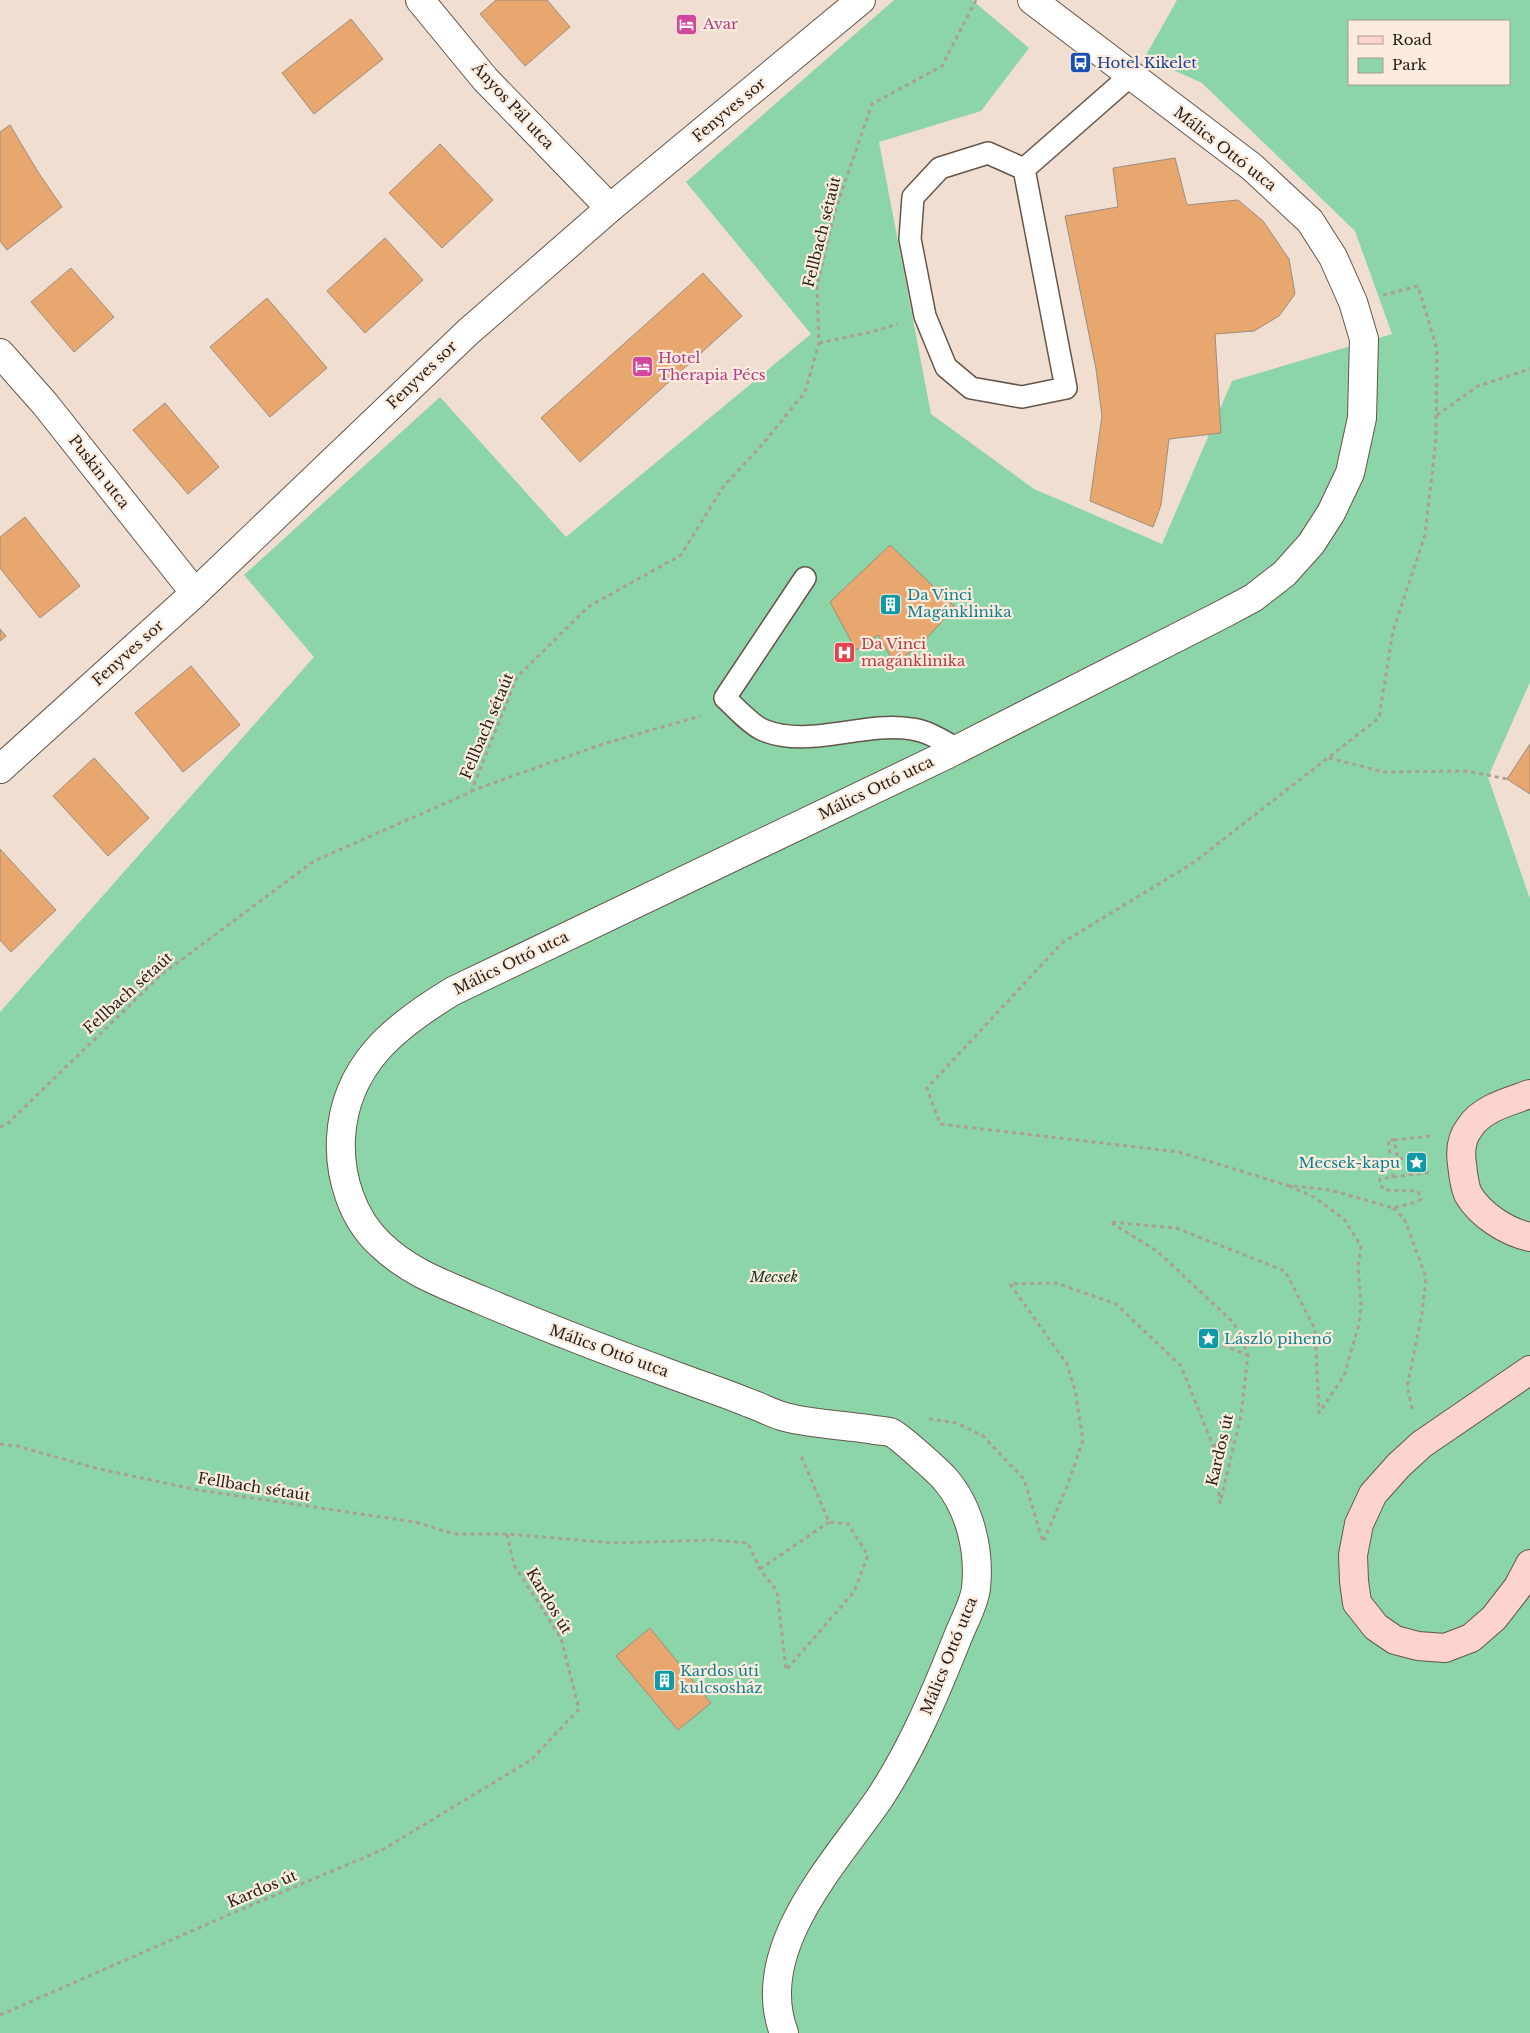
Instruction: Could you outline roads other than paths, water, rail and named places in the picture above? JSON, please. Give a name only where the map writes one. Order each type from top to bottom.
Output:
[{"type":"street","name":"Ányos Pál utca","points":[[420,0],[485,79],[610,208]]},
{"type":"street","name":"Fenyves sor","points":[[0,769],[195,593],[468,332],[610,208],[861,0]]},
{"type":"street","name":"Málics Ottó utca","points":[[784,2033],[781,2026],[777,1990],[783,1954],[801,1910],[881,1795],[918,1732],[976,1591],[975,1544],[964,1508],[945,1480],[893,1433],[784,1417],[529,1321],[432,1281],[405,1265],[380,1244],[364,1226],[356,1212],[344,1180],[340,1149],[342,1122],[353,1089],[366,1064],[388,1037],[416,1014],[453,991],[957,749],[1096,680],[1253,598],[1284,574],[1312,544],[1331,513],[1350,473],[1362,418],[1364,339],[1353,302],[1333,257],[1310,221],[1252,167],[1032,0]]},
{"type":"street","name":"Puskin utca","points":[[0,353],[45,404],[195,593]]},
{"type":"street","points":[[1530,1094],[1486,1112],[1470,1125],[1464,1138],[1461,1154],[1468,1194],[1481,1210],[1515,1233],[1530,1237]]},
{"type":"street","points":[[1530,1370],[1422,1444],[1399,1465],[1373,1494],[1359,1524],[1352,1555],[1357,1603],[1376,1627],[1396,1640],[1418,1646],[1444,1648],[1471,1638],[1494,1618],[1518,1587],[1530,1564]]},
{"type":"lane","points":[[1024,169],[1130,76]]},
{"type":"lane","points":[[988,153],[1024,169],[1066,388],[1022,397],[971,388],[946,367],[925,316],[910,239],[913,197],[940,168],[988,153]]},
{"type":"lane","points":[[804,578],[725,698],[761,729],[784,736],[822,735],[884,726],[913,729],[932,735],[957,749]]},
{"type":"place","name":"Avar","points":[[687,24]]},
{"type":"place","name":"Hotel Kikelet","points":[[1081,63]]},
{"type":"place","name":"Hotel Therapia Pécs","points":[[642,367]]},
{"type":"place","name":"Da Vinci Magánklinika","points":[[891,604]]},
{"type":"place","name":"Da Vinci magánklinika","points":[[845,653]]},
{"type":"place","name":"Mecsek-kapu","points":[[1416,1163]]},
{"type":"place","name":"László pihenő","points":[[1208,1339]]},
{"type":"place","name":"Kardos úti kulcsosház","points":[[664,1680]]},
{"type":"park label","name":"Mecsek","points":[[774,1277]]}]
